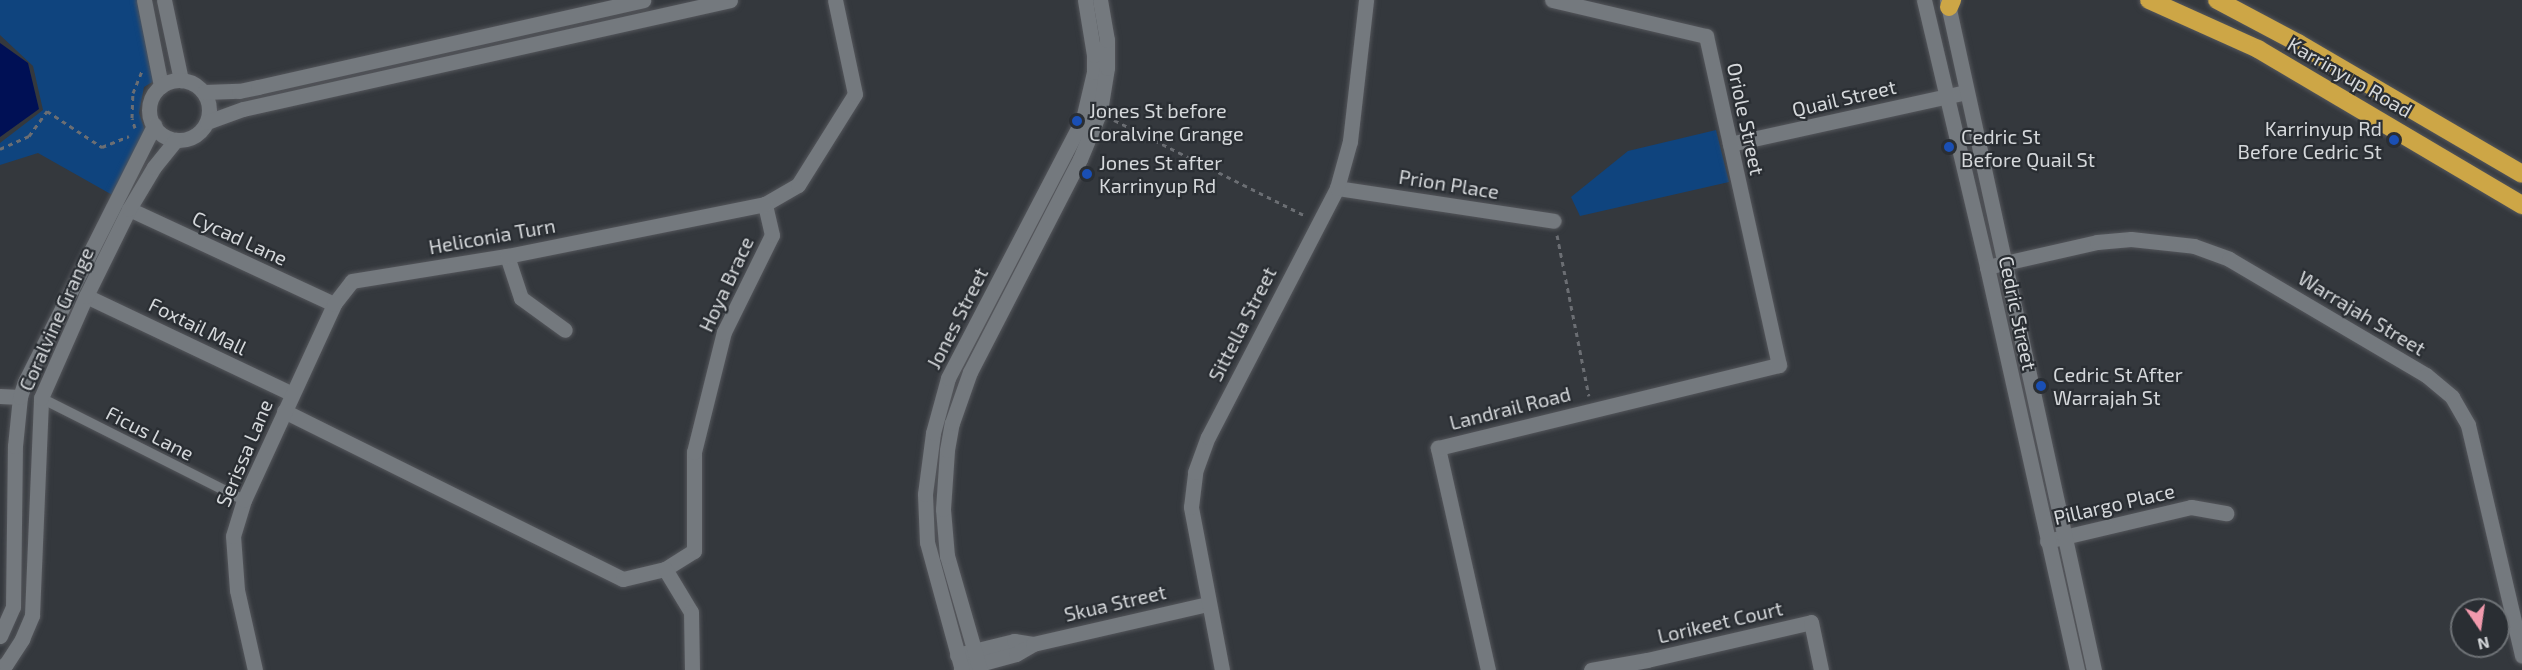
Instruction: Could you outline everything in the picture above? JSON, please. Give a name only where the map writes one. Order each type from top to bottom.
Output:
[{"type":"highway","name":"Karrinyup Road","points":[[2149,0],[2258,49],[2522,205]]},
{"type":"highway","name":"Karrinyup Road","points":[[2217,0],[2298,43],[2522,174]]},
{"type":"street","points":[[144,0],[161,86],[181,80],[196,84],[204,92],[210,112],[207,122]]},
{"type":"street","points":[[164,0],[181,80]]},
{"type":"street","points":[[204,92],[239,91],[643,0]]},
{"type":"street","name":"Coralvine Grange","points":[[6,667],[32,615],[41,398],[86,296],[129,209],[154,167],[176,140],[196,135],[207,122],[243,109],[730,0]]},
{"type":"street","points":[[765,204],[798,185],[855,94],[835,0]]},
{"type":"street","name":"Jones Street","points":[[960,665],[934,575],[926,526],[925,494],[933,433],[948,378],[1083,119],[1094,72],[1094,55],[1085,0]]},
{"type":"street","name":"Jones Street","points":[[978,662],[957,594],[944,531],[944,477],[952,423],[970,372],[1080,159],[1101,111],[1107,68],[1107,40],[1100,0]]},
{"type":"street","name":"Sittella Street","points":[[1222,670],[1191,507],[1195,472],[1208,437],[1317,222],[1337,188],[1350,141],[1366,0]]},
{"type":"street","name":"Oriole Street","points":[[1552,0],[1706,36],[1779,365]]},
{"type":"street","name":"Cedric Street","points":[[1924,0],[1987,267],[2076,670]]},
{"type":"street","name":"Cedric Street","points":[[1949,2],[2003,263],[2094,670]]},
{"type":"street","name":"Coralvine Grange","points":[[0,636],[13,607],[15,446],[20,397],[25,382],[154,125],[150,119],[150,103],[161,86]]},
{"type":"street","name":"Quail Street","points":[[1730,144],[1966,92]]},
{"type":"street","points":[[154,125],[163,136],[176,140]]},
{"type":"street","name":"Prion Place","points":[[1337,188],[1554,221]]},
{"type":"street","name":"Heliconia Turn","points":[[292,394],[334,304],[352,281],[507,256],[765,204]]},
{"type":"street","name":"Hoya Brace","points":[[665,569],[694,551],[694,452],[724,332],[772,235],[765,204]]},
{"type":"street","name":"Cycad Lane","points":[[129,209],[334,304]]},
{"type":"street","name":"Warrajah Street","points":[[1987,267],[2097,242],[2151,240],[2194,246],[2229,258],[2426,375],[2452,397],[2468,425],[2522,657]]},
{"type":"street","points":[[507,256],[521,298],[565,330]]},
{"type":"street","name":"Foxtail Mall","points":[[86,296],[292,394]]},
{"type":"street","name":"Landrail Road","points":[[1488,670],[1438,448],[1779,365]]},
{"type":"street","name":"Serissa Lane","points":[[255,670],[237,590],[233,536],[244,500],[292,394]]},
{"type":"street","points":[[0,396],[20,397]]},
{"type":"street","points":[[284,411],[623,579],[665,569],[690,612],[692,670]]},
{"type":"street","name":"Pillargo Place","points":[[2047,541],[2191,507],[2226,513]]},
{"type":"street","name":"Skua Street","points":[[960,665],[978,662],[1014,641],[1033,644],[1208,604]]},
{"type":"street","name":"Lorikeet Court","points":[[1591,670],[1648,665],[1811,622],[1821,670]]},
{"type":"lane","name":"Ficus Lane","points":[[41,398],[244,500]]},
{"type":"path","points":[[0,149],[29,136],[47,111],[102,147],[136,133],[132,118],[133,93],[143,68]]},
{"type":"path","points":[[1101,111],[1119,124],[1317,222]]},
{"type":"path","points":[[1554,221],[1591,409]]},
{"type":"shaded area","points":[[0,0],[145,0],[166,74],[144,87],[139,113],[151,148],[123,201],[38,153],[0,165],[0,143],[43,110],[33,66],[0,35]]},
{"type":"shaded area","points":[[0,43],[28,63],[39,109],[0,137]]},
{"type":"shaded area","points":[[1716,130],[1729,182],[1580,216],[1571,197],[1628,151]]},
{"type":"place","name":"Jones St before Coralvine Grange","points":[[1077,121]]},
{"type":"place","name":"Karrinyup Rd Before Cedric St","points":[[2394,140]]},
{"type":"place","name":"Cedric St Before Quail St","points":[[1949,147]]},
{"type":"place","name":"Jones St after Karrinyup Rd","points":[[1087,174]]},
{"type":"place","name":"Cedric St After Warrajah St","points":[[2041,386]]}]
